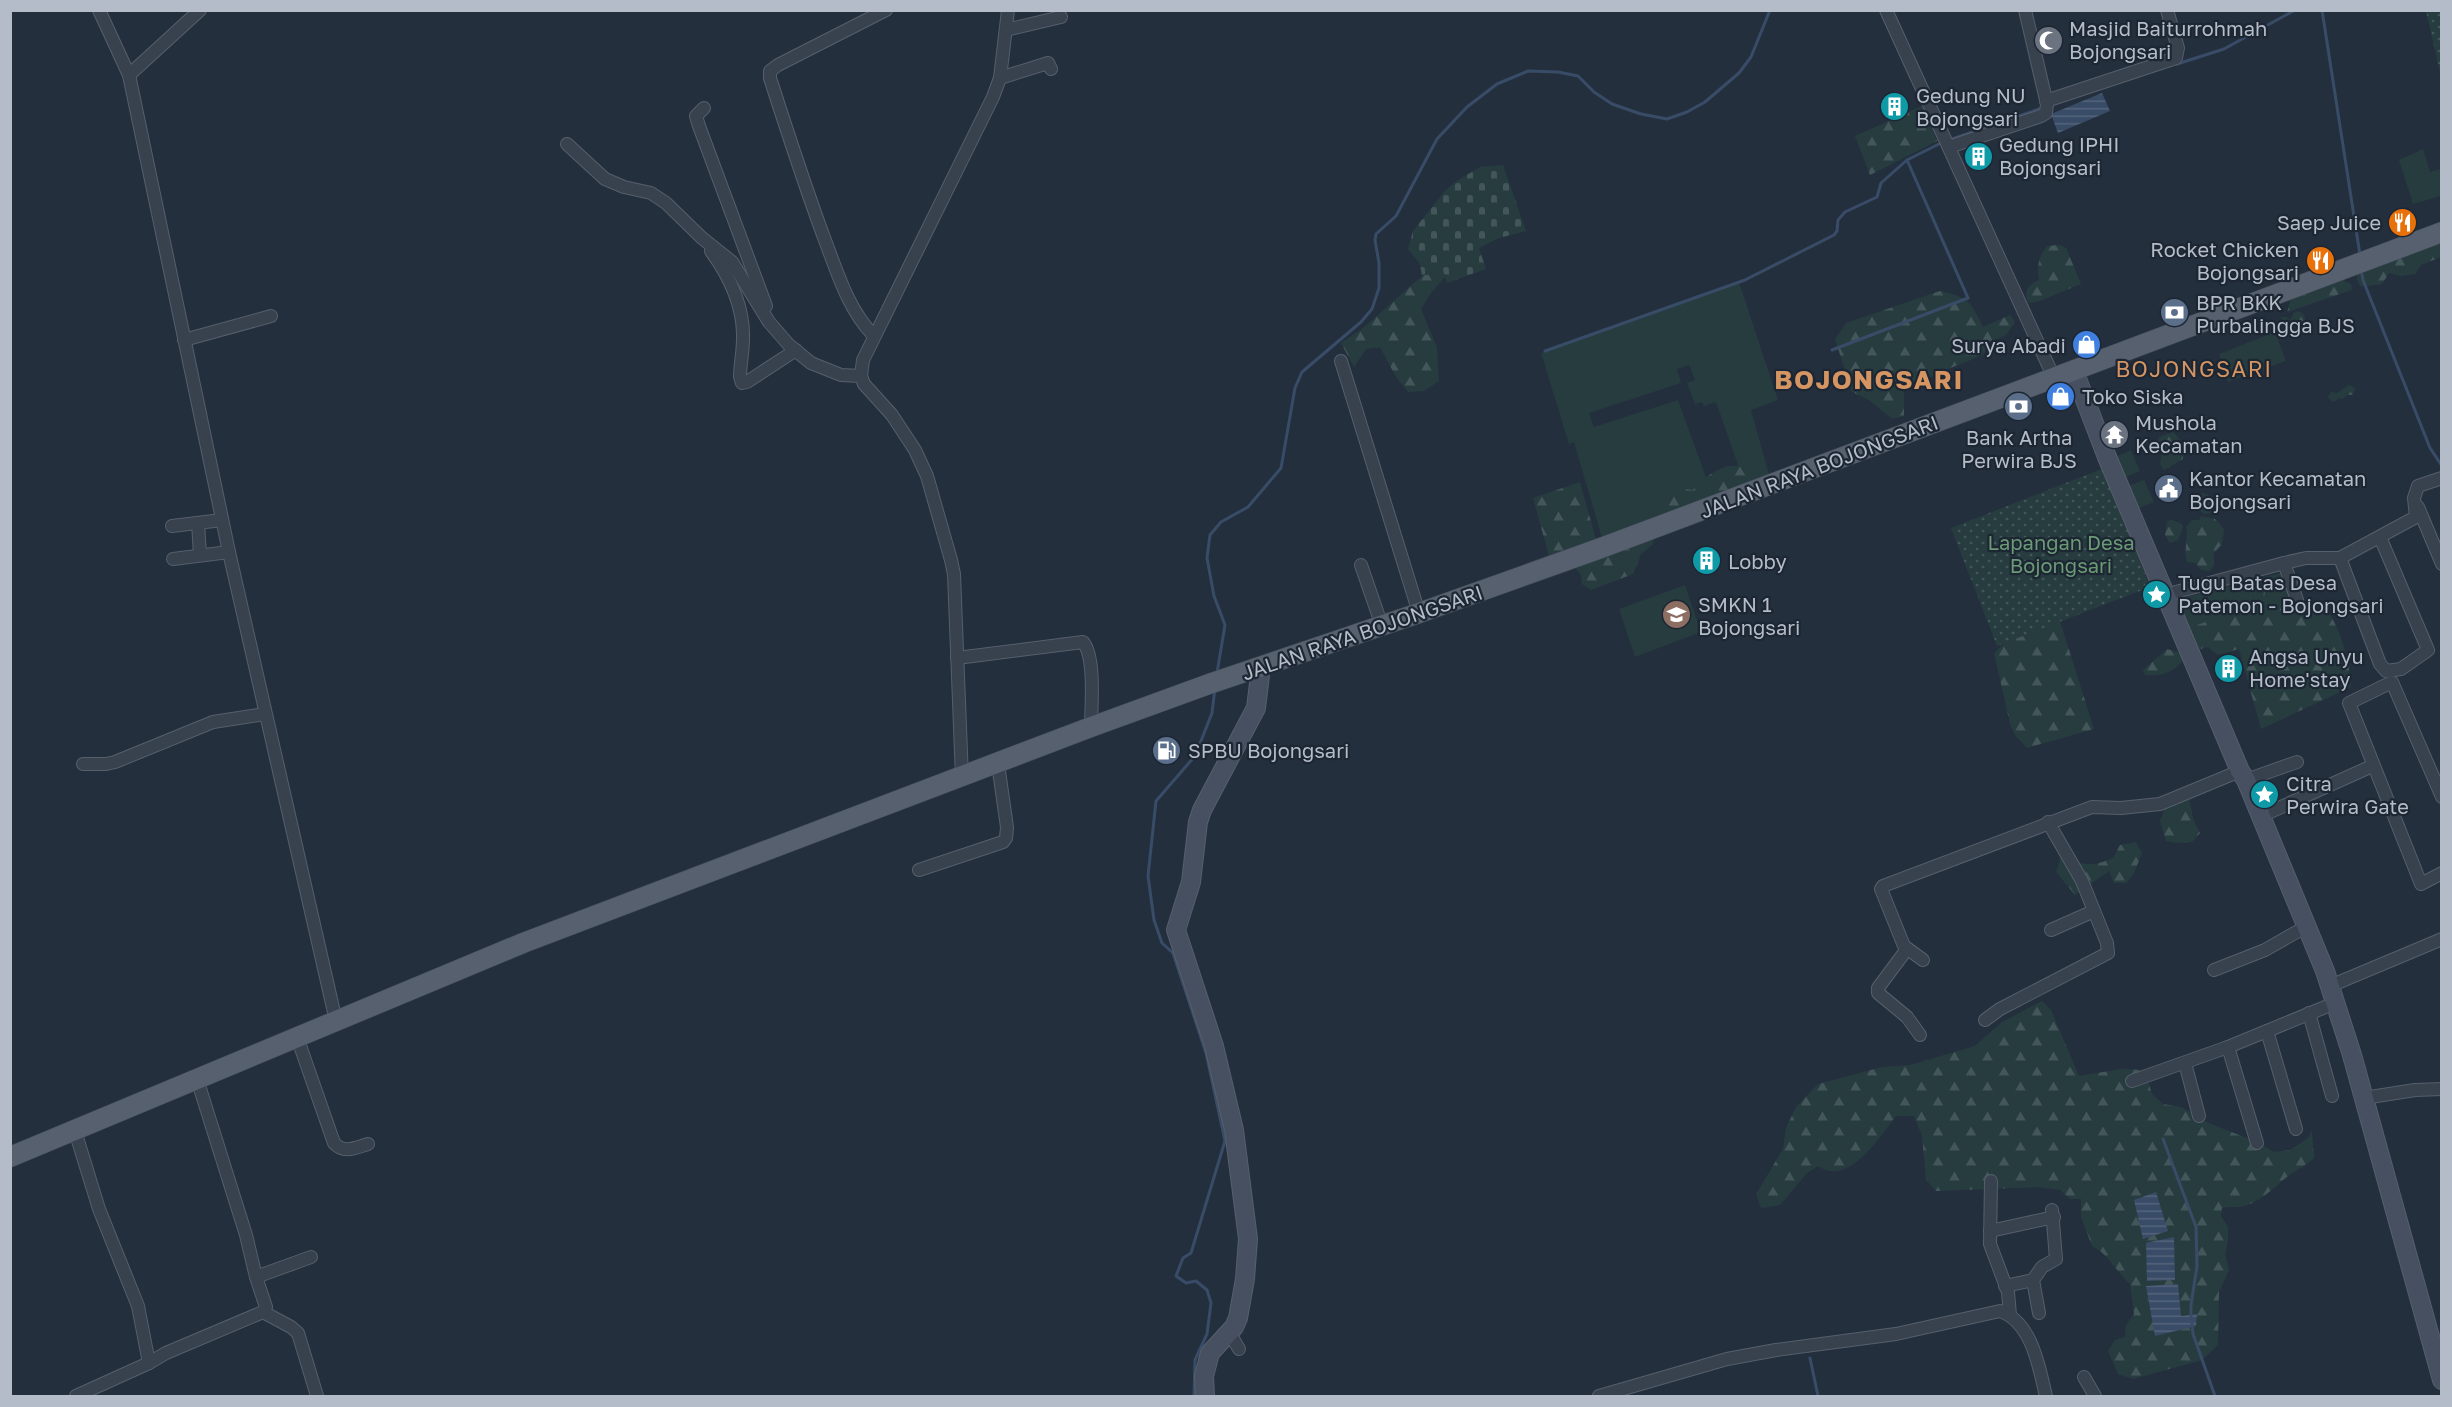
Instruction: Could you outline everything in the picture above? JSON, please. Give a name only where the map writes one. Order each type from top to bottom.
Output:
[{"type":"main road","name":"JALAN RAYA BOJONGSARI","points":[[10,1157],[523,943],[962,778],[1091,727],[1601,548],[2442,232]]},
{"type":"street","points":[[99,10],[129,75],[229,552],[336,1021]]},
{"type":"street","points":[[129,75],[200,10]]},
{"type":"street","points":[[874,336],[856,314],[844,290],[805,186],[770,78],[770,71],[778,64],[886,10]]},
{"type":"street","points":[[962,778],[954,574],[927,476],[915,450],[892,415],[864,384],[861,376],[863,360],[874,336],[993,97],[1000,78],[1008,10]]},
{"type":"street","points":[[1886,10],[2054,378]]},
{"type":"street","points":[[2025,10],[2047,105]]},
{"type":"street","points":[[1947,143],[2041,116],[2047,105],[2176,58],[2178,48],[2167,10]]},
{"type":"street","points":[[1006,30],[1061,17]]},
{"type":"street","points":[[1000,78],[1047,63],[1051,69]]},
{"type":"street","points":[[704,108],[696,116],[766,305],[769,322]]},
{"type":"street","points":[[567,144],[605,179],[657,196],[702,238],[732,262],[769,322],[795,350],[811,363],[841,375],[861,376]]},
{"type":"street","points":[[702,238],[730,279],[735,293],[742,325],[740,377],[742,382],[747,382],[770,369],[795,350]]},
{"type":"street","points":[[184,340],[271,316]]},
{"type":"street","points":[[1341,361],[1419,613]]},
{"type":"street","points":[[2074,371],[2107,457],[2307,926],[2332,994],[2364,1098],[2442,1380]]},
{"type":"street","points":[[2165,595],[2284,562],[2306,558],[2340,558],[2416,517],[2414,498],[2421,484],[2442,478]]},
{"type":"street","points":[[2414,498],[2442,564]]},
{"type":"street","points":[[172,526],[222,520]]},
{"type":"street","points":[[198,523],[200,555]]},
{"type":"street","points":[[2340,558],[2380,664],[2386,671],[2401,669],[2428,650],[2380,537]]},
{"type":"street","points":[[173,559],[229,552]]},
{"type":"street","points":[[2284,562],[2297,600]]},
{"type":"street","points":[[1360,565],[1369,583],[1382,626]]},
{"type":"street","points":[[957,657],[1083,642],[1091,676],[1091,727]]},
{"type":"street","points":[[1205,1396],[1204,1376],[1210,1353],[1233,1340],[1239,1318],[1248,1239],[1237,1147],[1214,1046],[1176,926],[1191,882],[1197,830],[1202,810],[1256,708],[1261,667]]},
{"type":"street","points":[[2442,797],[2392,682],[2349,703],[2372,766],[2421,884],[2442,873]]},
{"type":"street","points":[[83,764],[115,762],[213,722],[265,714]]},
{"type":"street","points":[[1923,960],[1904,946],[1881,890],[1883,886],[2092,807],[2121,808],[2160,804],[2243,776],[2297,762]]},
{"type":"street","points":[[919,870],[1003,842],[1006,838],[1007,827],[998,764]]},
{"type":"street","points":[[2261,816],[2372,766]]},
{"type":"street","points":[[1985,1020],[2000,1009],[2108,953],[2107,943],[2082,881],[2048,822]]},
{"type":"street","points":[[2051,930],[2094,911]]},
{"type":"street","points":[[2214,970],[2265,950],[2307,926]]},
{"type":"street","points":[[2132,1081],[2228,1047],[2309,1013],[2332,994],[2442,939]]},
{"type":"street","points":[[1907,949],[1878,988],[1878,993],[1907,1017],[1920,1035]]},
{"type":"street","points":[[2309,1013],[2332,1096]]},
{"type":"street","points":[[2267,1031],[2296,1129]]},
{"type":"street","points":[[297,1037],[334,1143],[339,1149],[345,1150],[368,1144]]},
{"type":"street","points":[[2228,1047],[2257,1143]]},
{"type":"street","points":[[2185,1063],[2199,1116]]},
{"type":"street","points":[[76,1396],[149,1364],[166,1353],[263,1312],[266,1307],[197,1079]]},
{"type":"street","points":[[2364,1098],[2415,1090],[2442,1089]]},
{"type":"street","points":[[75,1131],[99,1209],[138,1306],[149,1364]]},
{"type":"street","points":[[1991,1181],[1991,1251],[2008,1293],[2010,1315]]},
{"type":"street","points":[[1990,1231],[2053,1213],[2056,1259],[2042,1267],[2033,1280],[2005,1286]]},
{"type":"street","points":[[256,1277],[311,1257]]},
{"type":"street","points":[[2033,1280],[2039,1313]]},
{"type":"street","points":[[1599,1396],[1727,1359],[1896,1334],[2000,1311],[2010,1315],[2023,1327],[2035,1356],[2046,1396]]},
{"type":"street","points":[[263,1312],[291,1327],[298,1334],[317,1396]]},
{"type":"street","points":[[2084,1377],[2095,1396]]},
{"type":"green space","points":[[2426,11],[2441,11],[2441,77]]},
{"type":"green space","points":[[1922,106],[1937,141],[1870,175],[1855,136]]},
{"type":"green space","points":[[2423,149],[2430,172],[2441,169],[2441,196],[2413,204],[2399,160]]},
{"type":"green space","points":[[1503,165],[1526,231],[1499,238],[1479,248],[1486,269],[1447,283],[1443,270],[1422,276],[1420,264],[1408,249],[1413,231],[1443,193],[1455,182],[1480,167]]},
{"type":"green space","points":[[2441,233],[2441,257],[2421,265],[2415,274],[2401,276],[2389,273],[2382,284],[2361,287],[2357,280],[2357,268]]},
{"type":"green space","points":[[2060,245],[2066,248],[2081,284],[2037,302],[2029,303],[2027,292],[2029,286],[2039,280],[2038,266],[2042,254],[2047,246]]},
{"type":"green space","points":[[1443,270],[1445,277],[1421,309],[1437,347],[1439,381],[1424,391],[1408,392],[1396,377],[1380,347],[1366,349],[1354,367],[1341,343],[1362,329],[1422,276]]},
{"type":"green space","points":[[2339,278],[2351,284],[2352,290],[2287,312],[2291,299]]},
{"type":"green space","points":[[1739,282],[1778,400],[1751,410],[1770,478],[1760,482],[1739,468],[1716,402],[1704,406],[1702,402],[1695,404],[1687,383],[1695,380],[1689,365],[1677,369],[1681,383],[1589,413],[1594,427],[1678,400],[1712,494],[1602,538],[1574,442],[1569,444],[1541,353]]},
{"type":"green space","points":[[1940,291],[1963,298],[1968,302],[1983,327],[2010,315],[2015,322],[2006,335],[1988,343],[1983,355],[1943,371],[1904,391],[1904,416],[1892,419],[1869,400],[1852,392],[1835,339],[1846,323]]},
{"type":"green space","points":[[2299,311],[2305,316],[2304,323],[2300,326],[2293,325],[2291,322],[2284,327],[2280,324],[2282,317],[2290,320],[2294,313]]},
{"type":"green space","points":[[2275,332],[2286,361],[2228,382],[2219,354]]},
{"type":"green space","points":[[2349,385],[2355,388],[2353,395],[2347,395],[2334,402],[2330,400],[2328,397],[2331,392],[2337,393]]},
{"type":"green space","points":[[2173,432],[2182,444],[2183,459],[2164,470],[2160,464],[2162,451],[2157,448],[2159,437]]},
{"type":"green space","points":[[2131,450],[2140,471],[2121,479],[2113,458]]},
{"type":"green space","points":[[1727,466],[1749,466],[1763,470],[1760,482],[1668,517],[1660,504],[1664,492],[1680,488],[1693,490],[1704,479]]},
{"type":"green space","name":"Lapangan Desa Bojongsari","points":[[2104,468],[2150,587],[1997,646],[1951,528]]},
{"type":"green space","points":[[2144,480],[2154,502],[2135,510],[2125,487]]},
{"type":"green space","points":[[1580,482],[1597,543],[1550,560],[1533,498]]},
{"type":"green space","points":[[2201,493],[2212,496],[2215,503],[2210,513],[2204,514],[2199,510],[2197,499]]},
{"type":"green space","points":[[2201,516],[2215,519],[2224,529],[2222,544],[2214,553],[2214,565],[2210,571],[2201,570],[2195,563],[2187,562],[2186,558],[2186,527],[2192,520],[2199,520]]},
{"type":"green space","points":[[2172,520],[2182,524],[2183,528],[2178,540],[2170,543],[2165,535],[2167,521]]},
{"type":"green space","points":[[1656,533],[1652,545],[1641,554],[1633,574],[1591,590],[1582,584],[1581,575],[1574,566]]},
{"type":"green space","points":[[2280,573],[2290,600],[2191,640],[2175,600]]},
{"type":"green space","points":[[1685,585],[1701,632],[1635,657],[1619,609]]},
{"type":"green space","points":[[2275,586],[2281,587],[2290,600],[2300,607],[2327,611],[2337,627],[2344,647],[2351,687],[2261,729],[2239,649],[2218,655],[2208,647],[2193,651],[2185,631],[2212,619],[2230,605],[2252,605],[2250,597],[2266,588],[2263,603],[2271,605],[2278,599]]},
{"type":"green space","points":[[2060,621],[2094,729],[2027,748],[2015,735],[2010,724],[1994,653],[2014,634]]},
{"type":"green space","points":[[2167,649],[2181,653],[2183,660],[2166,673],[2145,675],[2143,670]]},
{"type":"green space","points":[[2189,797],[2193,819],[2200,833],[2192,842],[2166,841],[2160,821],[2165,808]]},
{"type":"green space","points":[[2136,842],[2142,853],[2134,873],[2126,883],[2114,883],[2109,871],[2075,895],[2056,872],[2061,856],[2082,863],[2098,863],[2113,858],[2120,845]]},
{"type":"green space","points":[[2042,1001],[2051,1010],[2079,1076],[2121,1069],[2145,1070],[2152,1094],[2163,1104],[2181,1107],[2211,1124],[2257,1142],[2274,1152],[2290,1150],[2308,1138],[2312,1131],[2314,1158],[2311,1161],[2257,1200],[2245,1206],[2222,1208],[2221,1216],[2228,1227],[2225,1254],[2229,1270],[2219,1292],[2218,1345],[2202,1360],[2133,1379],[2118,1374],[2108,1351],[2115,1340],[2125,1337],[2126,1325],[2134,1314],[2130,1284],[2103,1254],[2092,1246],[2081,1217],[2081,1199],[2070,1199],[2060,1190],[2038,1187],[1936,1191],[1926,1180],[1922,1136],[1914,1116],[1896,1116],[1868,1151],[1850,1166],[1831,1171],[1818,1166],[1807,1173],[1780,1205],[1761,1208],[1756,1194],[1783,1149],[1786,1128],[1796,1107],[1818,1084],[1882,1067],[1910,1065],[1975,1046],[2002,1022]]},
{"type":"water","points":[[2102,93],[2110,111],[2058,133],[2051,114]]},
{"type":"water","points":[[2156,1192],[2168,1231],[2143,1239],[2134,1200]]},
{"type":"water","points":[[2174,1237],[2175,1280],[2147,1281],[2146,1243]]},
{"type":"water","points":[[2178,1284],[2181,1316],[2197,1314],[2196,1326],[2155,1336],[2146,1286]]},
{"type":"waterway","points":[[1217,673],[1225,625],[1214,596],[1207,558],[1210,535],[1221,522],[1248,507],[1281,468],[1295,388],[1302,372],[1361,322],[1372,309],[1379,288],[1376,234],[1396,216],[1437,139],[1467,107],[1497,84],[1528,71],[1558,72],[1578,76],[1594,92],[1612,104],[1641,114],[1667,119],[1687,112],[1705,102],[1739,73],[1751,57],[1770,10]]},
{"type":"waterway","points":[[2177,64],[2224,49],[2295,10]]},
{"type":"waterway","points":[[2322,10],[2360,255]]},
{"type":"waterway","points":[[1949,140],[2042,108]]},
{"type":"waterway","points":[[1545,351],[1745,280],[1834,235],[1837,231],[1838,220],[1845,212],[1877,197],[1881,183],[1907,160],[1943,142]]},
{"type":"waterway","points":[[1832,350],[1968,298],[1907,160]]},
{"type":"waterway","points":[[2361,270],[2430,448],[2442,466]]},
{"type":"waterway","points":[[1194,1396],[1195,1360],[1207,1334],[1211,1303],[1207,1290],[1196,1281],[1186,1283],[1176,1276],[1183,1258],[1191,1253],[1225,1141],[1206,1053],[1173,953],[1162,943],[1154,920],[1148,876],[1156,801],[1195,756],[1212,713],[1215,688]]},
{"type":"waterway","points":[[2163,1139],[2196,1227],[2197,1266],[2191,1318]]},
{"type":"waterway","points":[[2192,1324],[2193,1334],[2215,1396]]},
{"type":"waterway","points":[[1810,1358],[1818,1396]]},
{"type":"place","name":"Masjid Baiturrohmah Bojongsari","points":[[2048,40]]},
{"type":"place","name":"Gedung NU Bojongsari","points":[[1895,106]]},
{"type":"place","name":"Gedung IPHI Bojongsari","points":[[1978,156]]},
{"type":"place","name":"Saep Juice","points":[[2402,222]]},
{"type":"place","name":"Rocket Chicken Bojongsari","points":[[2320,260]]},
{"type":"place","name":"BPR BKK Purbalingga BJS","points":[[2175,313]]},
{"type":"place","name":"Surya Abadi","points":[[2087,345]]},
{"type":"place","name":"Toko Siska","points":[[2061,396]]},
{"type":"place","name":"Bank Artha Perwira BJS","points":[[2019,407]]},
{"type":"place","name":"Mushola Kecamatan","points":[[2114,434]]},
{"type":"place","name":"Kantor Kecamatan Bojongsari","points":[[2168,489]]},
{"type":"place","name":"Lobby","points":[[1707,561]]},
{"type":"place","name":"Tugu Batas Desa Patemon - Bojongsari","points":[[2157,594]]},
{"type":"place","name":"SMKN 1 Bojongsari","points":[[1677,615]]},
{"type":"place","name":"Angsa Unyu Home'stay","points":[[2228,668]]},
{"type":"place","name":"SPBU Bojongsari","points":[[1167,750]]},
{"type":"place","name":"Citra Perwira Gate","points":[[2265,794]]},
{"type":"district","name":"BOJONGSARI","points":[[2194,368]]},
{"type":"district","name":"BOJONGSARI","points":[[1869,379]]}]
